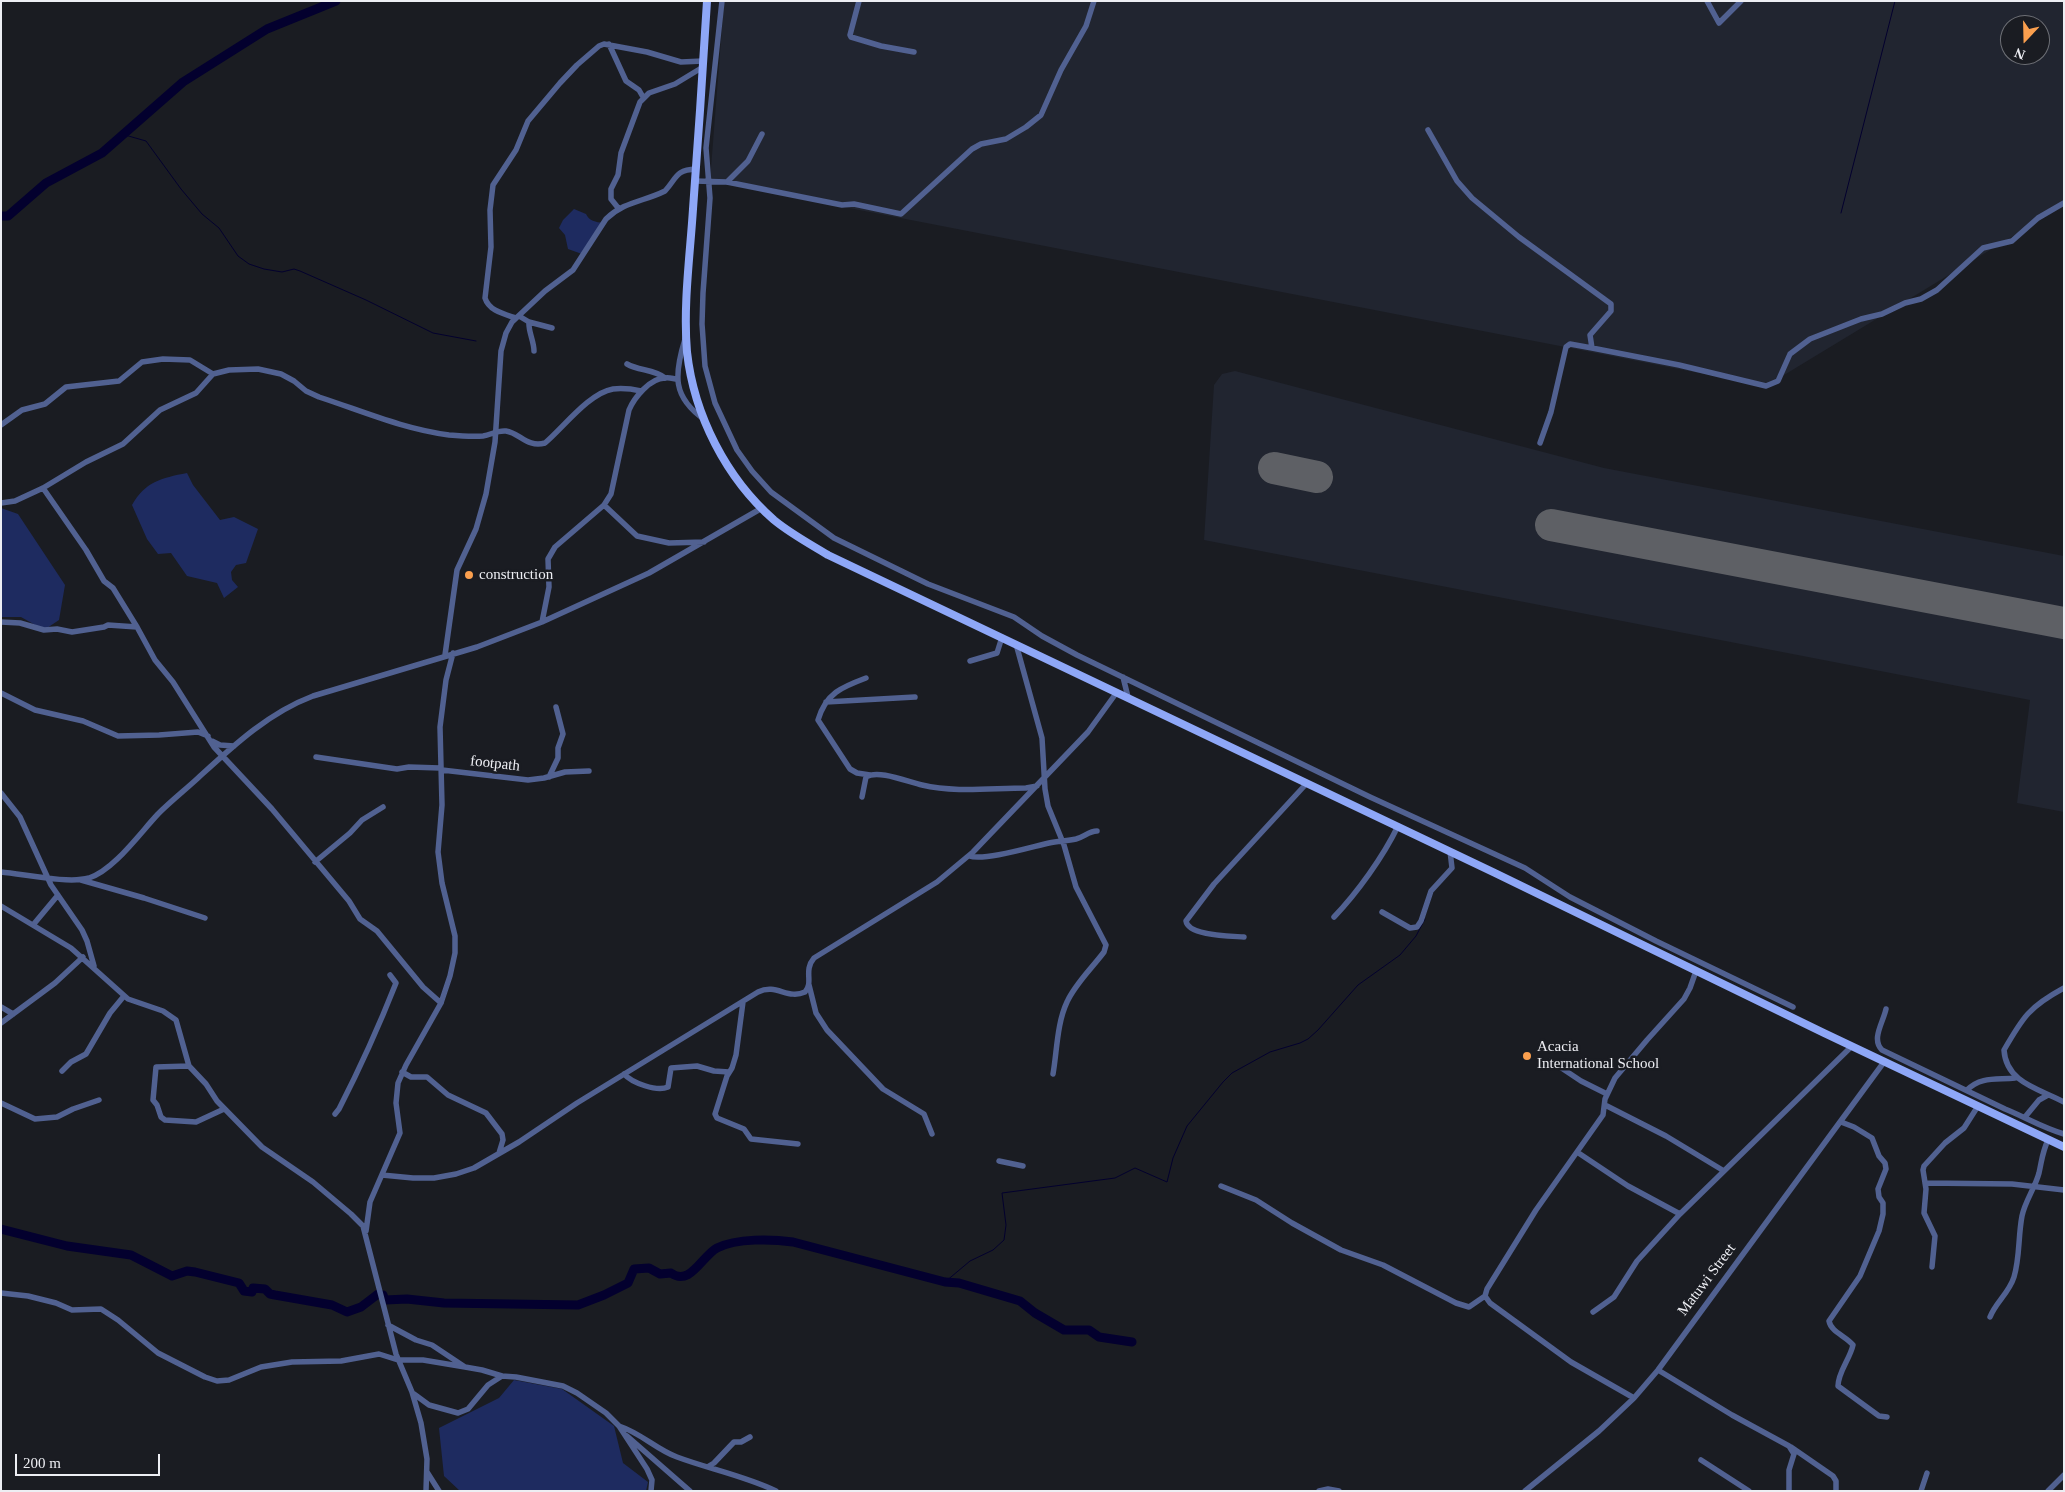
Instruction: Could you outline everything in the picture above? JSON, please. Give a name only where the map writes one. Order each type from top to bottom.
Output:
[{"type":"main road","points":[[707,1],[686,336],[692,383],[704,420],[719,452],[762,508],[785,528],[828,555],[1398,826],[1884,1062],[2064,1147]]},
{"type":"street","points":[[722,1],[706,148],[710,198],[702,293],[705,366],[719,414],[737,450],[752,471],[771,492],[834,538],[928,584],[1014,617],[1042,636],[1123,677],[1370,797],[1525,868],[1570,897],[1793,1007]]},
{"type":"street","points":[[859,1],[851,37],[881,46],[914,52]]},
{"type":"street","points":[[695,181],[727,182],[842,205],[854,204],[901,214],[972,149],[982,144],[1006,139],[1041,115],[1061,70],[1086,26],[1094,1]]},
{"type":"street","points":[[1707,1],[1719,23],[1741,1]]},
{"type":"street","points":[[552,328],[528,322],[495,310],[487,303],[485,298],[491,247],[490,204],[493,185],[516,150],[528,121],[577,65],[599,46],[610,44],[681,62],[703,64]]},
{"type":"street","points":[[610,44],[626,81],[639,90],[643,97]]},
{"type":"street","points":[[618,209],[611,199],[610,189],[618,175],[621,153],[637,108],[643,97],[658,89],[675,84],[703,64]]},
{"type":"street","points":[[1428,130],[1457,181],[1472,198],[1519,237],[1611,304],[1611,311],[1590,336],[1592,348]]},
{"type":"street","points":[[727,182],[748,161],[762,134]]},
{"type":"street","points":[[445,655],[457,570],[472,540],[482,511],[496,432],[502,346],[508,328],[551,285],[573,270],[606,220],[618,209],[642,198],[664,192],[673,179],[682,171],[696,169]]},
{"type":"street","points":[[1540,443],[1551,412],[1566,347],[1570,344],[1679,364],[1730,378],[1771,385],[1781,377],[1790,354],[1810,339],[1862,319],[1882,314],[1905,303],[1921,299],[1937,290],[1983,248],[2012,241],[2038,218],[2064,203]]},
{"type":"street","points":[[528,322],[534,351]]},
{"type":"street","points":[[686,336],[678,365],[678,379],[686,405],[704,420]]},
{"type":"street","points":[[1,425],[22,410],[45,404],[66,387],[119,381],[142,362],[163,359],[190,360],[213,374]]},
{"type":"street","points":[[627,364],[635,368],[658,372],[665,378]]},
{"type":"street","points":[[3,504],[43,488],[86,462],[122,444],[160,410],[196,393],[213,374],[245,368],[281,374],[313,394],[405,427],[463,436],[486,436],[506,431],[524,441],[541,444],[548,441],[581,408],[606,391],[616,389],[641,391]]},
{"type":"street","points":[[542,622],[549,587],[548,559],[552,551],[604,505],[612,491],[629,410],[633,400],[641,391],[665,378],[678,379]]},
{"type":"street","points":[[43,488],[86,550],[104,581],[114,588],[155,660],[174,682],[208,738],[272,809],[349,902],[360,919],[376,931],[419,983],[441,1003]]},
{"type":"street","points":[[604,505],[637,536],[669,543],[706,542]]},
{"type":"street","points":[[78,879],[93,876],[110,865],[159,813],[223,755],[294,703],[445,655],[478,647],[542,622],[650,573],[762,508]]},
{"type":"street","points":[[1,622],[20,623],[44,630],[57,629],[72,632],[108,625],[137,627]]},
{"type":"street","points":[[970,661],[997,653],[1002,637]]},
{"type":"street","points":[[1016,644],[1042,738],[1048,806],[1076,887],[1105,942],[1106,948],[1066,1004],[1053,1074]]},
{"type":"street","points":[[426,1491],[427,1472],[424,1435],[412,1392],[398,1360],[388,1325],[366,1231],[370,1202],[400,1132],[396,1098],[398,1083],[402,1072],[441,1003],[453,966],[455,944],[439,863],[438,846],[442,805],[440,727],[446,680],[453,653]]},
{"type":"street","points":[[1123,677],[1128,697]]},
{"type":"street","points":[[866,678],[836,690],[826,702],[818,720],[850,769],[856,773],[882,775],[928,787],[944,789],[1026,788],[1036,786]]},
{"type":"street","points":[[932,1134],[924,1114],[882,1090],[826,1030],[816,1013],[809,985],[808,967],[814,958],[937,882],[969,856],[1088,732],[1117,692]]},
{"type":"street","points":[[1,693],[35,710],[83,721],[118,736],[198,732],[220,745],[234,746]]},
{"type":"street","points":[[826,702],[915,697]]},
{"type":"street","points":[[549,777],[558,758],[563,734],[556,707]]},
{"type":"street","name":"footpath","points":[[316,757],[397,769],[409,767],[440,768],[462,774],[520,780],[549,777],[565,772],[589,771]]},
{"type":"street","points":[[862,797],[866,778],[870,775]]},
{"type":"street","points":[[1244,937],[1204,933],[1187,926],[1186,919],[1214,884],[1307,783]]},
{"type":"street","points":[[2,794],[20,817],[48,877],[82,930],[94,967]]},
{"type":"street","points":[[316,862],[350,833],[362,820],[383,807]]},
{"type":"street","points":[[1334,917],[1355,894],[1398,826]]},
{"type":"street","points":[[969,856],[998,855],[1052,842],[1078,839],[1090,832],[1097,831]]},
{"type":"street","points":[[1382,912],[1410,928],[1417,927],[1421,921],[1431,891],[1443,880],[1453,866],[1450,852]]},
{"type":"street","points":[[1,872],[78,879],[205,918]]},
{"type":"street","points":[[33,925],[58,895]]},
{"type":"street","points":[[1,906],[58,940],[83,958],[124,996],[163,1011],[176,1020],[189,1066],[206,1084],[224,1109],[262,1147],[336,1201],[366,1231]]},
{"type":"street","points":[[1,1023],[55,983],[83,958]]},
{"type":"street","points":[[1221,1186],[1256,1200],[1292,1223],[1341,1250],[1383,1265],[1456,1303],[1469,1307],[1485,1296],[1487,1289],[1536,1210],[1603,1115],[1607,1094],[1615,1078],[1684,999],[1696,971]]},
{"type":"street","points":[[335,1114],[359,1071],[393,991],[396,983],[390,975]]},
{"type":"street","points":[[382,1175],[413,1178],[449,1175],[474,1168],[624,1074],[768,988],[797,995],[805,992],[809,985]]},
{"type":"street","points":[[2015,1078],[2004,1057],[2004,1050],[2029,1011],[2041,1001],[2064,988]]},
{"type":"street","points":[[62,1071],[71,1062],[86,1054],[110,1013],[124,996]]},
{"type":"street","points":[[743,1002],[734,1065],[729,1072],[714,1111],[717,1118],[744,1129],[751,1139],[798,1144]]},
{"type":"street","points":[[1,1007],[14,1014]]},
{"type":"street","points":[[1886,1009],[1883,1024],[1876,1038],[1882,1050],[2025,1117],[2045,1129],[2064,1134]]},
{"type":"street","points":[[1593,1312],[1614,1297],[1637,1261],[1680,1214],[1852,1046]]},
{"type":"street","points":[[1551,1061],[1581,1081],[1607,1094]]},
{"type":"street","name":"Matuwi Street","points":[[1525,1491],[1574,1453],[1634,1398],[1658,1370],[1884,1062]]},
{"type":"street","points":[[189,1066],[156,1067],[153,1100],[161,1117],[165,1120],[196,1122],[224,1109]]},
{"type":"street","points":[[624,1074],[628,1079],[641,1084],[664,1089],[668,1087],[670,1068],[697,1066],[714,1071],[729,1072]]},
{"type":"street","points":[[402,1072],[411,1077],[427,1077],[448,1095],[486,1113],[502,1134],[503,1140],[499,1154]]},
{"type":"street","points":[[1968,1090],[1974,1084],[1985,1079],[2015,1078],[2064,1102]]},
{"type":"street","points":[[2025,1117],[2039,1100],[2048,1095]]},
{"type":"street","points":[[1,1103],[35,1119],[57,1117],[99,1100]]},
{"type":"street","points":[[1605,1105],[1666,1136],[1724,1171]]},
{"type":"street","points":[[1932,1266],[1935,1236],[1924,1213],[1924,1166],[1945,1143],[1964,1128],[1978,1106]]},
{"type":"street","points":[[1841,1122],[1854,1127],[1872,1138],[1879,1156],[1885,1163],[1886,1169],[1878,1189],[1879,1197],[1883,1203],[1883,1214],[1879,1231],[1860,1276],[1849,1295],[1829,1321],[1831,1327],[1849,1339],[1853,1344],[1849,1358],[1838,1381],[1838,1386],[1879,1416],[1887,1417]]},
{"type":"street","points":[[1990,1317],[1994,1308],[2008,1290],[2014,1277],[2019,1256],[2023,1215],[2039,1173],[2042,1154],[2048,1140]]},
{"type":"street","points":[[1577,1152],[1628,1186],[1680,1214]]},
{"type":"street","points":[[999,1161],[1023,1166]]},
{"type":"street","points":[[1925,1183],[2033,1186],[2064,1190]]},
{"type":"street","points":[[1,1293],[28,1296],[56,1303],[76,1311],[101,1309],[118,1320],[158,1353],[216,1381],[230,1380],[261,1368],[292,1362],[341,1361],[379,1354],[398,1360],[423,1360],[563,1386],[577,1393],[606,1413],[619,1426],[647,1469],[652,1480],[651,1491]]},
{"type":"street","points":[[1485,1296],[1490,1303],[1550,1348],[1634,1398]]},
{"type":"street","points":[[388,1325],[416,1340],[432,1345],[465,1367]]},
{"type":"street","points":[[1658,1370],[1732,1415],[1789,1446],[1833,1476],[1836,1481],[1836,1491]]},
{"type":"street","points":[[412,1392],[429,1405],[444,1411],[458,1413],[468,1409],[488,1385],[502,1376]]},
{"type":"street","points":[[619,1426],[634,1431],[673,1455],[709,1466],[773,1490]]},
{"type":"street","points":[[624,1433],[690,1491]]},
{"type":"street","points":[[709,1466],[734,1442],[741,1442],[750,1437]]},
{"type":"street","points":[[1789,1446],[1794,1454],[1789,1470],[1789,1491]]},
{"type":"street","points":[[1701,1460],[1749,1491]]},
{"type":"street","points":[[427,1472],[438,1491]]},
{"type":"street","points":[[1921,1491],[1927,1473]]},
{"type":"street","points":[[2048,1491],[2064,1475]]},
{"type":"street","points":[[1319,1491],[1328,1489],[1339,1491]]},
{"type":"shaded area","points":[[724,1],[2064,1],[2064,205],[1766,386],[710,181]]},
{"type":"shaded area","points":[[574,209],[586,214],[593,221],[603,223],[582,254],[568,249],[565,235],[559,228],[563,220]]},
{"type":"shaded area","points":[[1235,371],[1604,468],[2064,556],[2064,812],[2017,803],[2030,700],[1204,540],[1214,385],[1222,374]]},
{"type":"shaded area","points":[[187,473],[193,485],[220,520],[234,517],[258,529],[246,563],[236,565],[231,572],[232,580],[238,587],[224,598],[217,583],[187,576],[171,553],[158,554],[147,539],[132,505],[148,486],[162,479]]},
{"type":"shaded area","points":[[1,508],[18,514],[65,585],[59,620],[44,630],[21,617],[1,617]]},
{"type":"shaded area","points":[[514,1380],[562,1389],[614,1426],[623,1463],[648,1482],[646,1491],[460,1491],[444,1476],[439,1428],[499,1398]]},
{"type":"waterway","points":[[1,216],[8,216],[46,183],[102,153],[183,82],[267,29],[336,1]]},
{"type":"waterway","points":[[1841,213],[1895,1]]},
{"type":"waterway","points":[[125,135],[146,141],[181,189],[202,214],[219,228],[238,256],[249,264],[282,272],[294,269],[300,271],[366,300],[433,333],[476,341]]},
{"type":"waterway","points":[[945,1282],[970,1261],[993,1250],[1004,1240],[1006,1225],[1002,1193],[1115,1178],[1135,1168],[1167,1182],[1173,1158],[1187,1126],[1223,1082],[1232,1073],[1270,1052],[1308,1039],[1358,985],[1400,955],[1416,936],[1425,919]]},
{"type":"waterway","points":[[1,1229],[67,1246],[131,1255],[172,1276],[187,1271],[195,1272],[239,1283],[244,1291],[252,1292],[253,1288],[265,1289],[270,1294],[332,1305],[347,1312],[361,1307],[378,1294]]},
{"type":"waterway","points":[[383,1295],[385,1300],[407,1299],[444,1303],[578,1305],[628,1283],[634,1269],[649,1268],[660,1274],[671,1273],[684,1276],[696,1269],[717,1248],[734,1242],[775,1240],[793,1242],[945,1282],[959,1283],[1020,1301],[1035,1313],[1064,1330],[1089,1330],[1099,1337],[1132,1342]]},
{"type":"runway","points":[[1274,468],[1317,477]]},
{"type":"runway","points":[[1551,525],[2064,623]]},
{"type":"place","name":"construction","points":[[469,575]]},
{"type":"place","name":"Acacia International School","points":[[1527,1056]]}]
